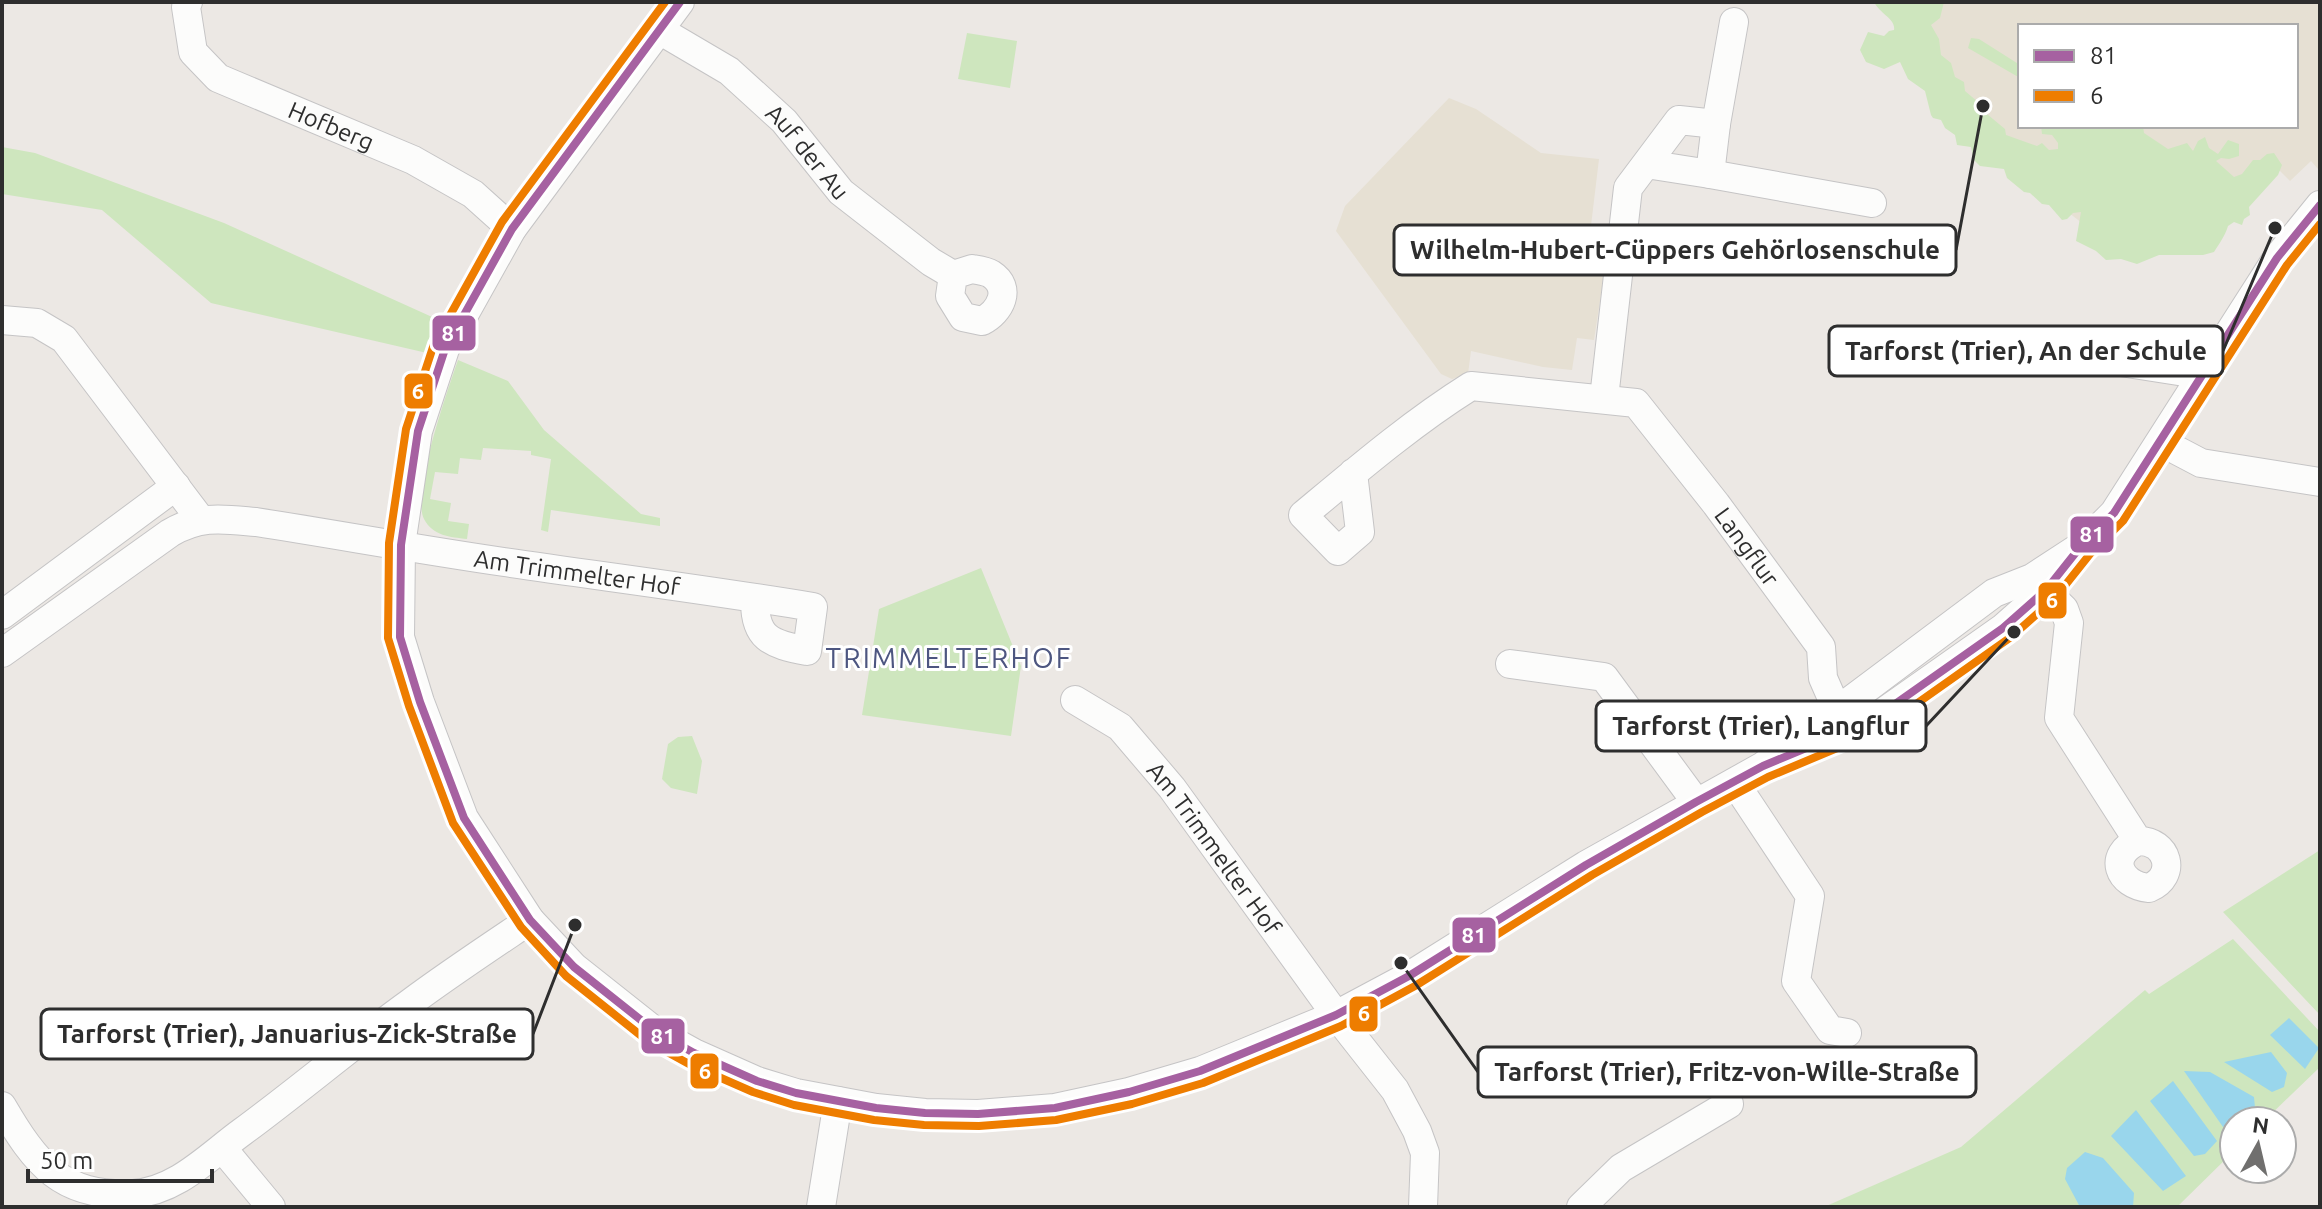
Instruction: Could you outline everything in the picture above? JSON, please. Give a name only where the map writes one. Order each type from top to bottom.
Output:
[{"type":"street","name":"Hofberg","points":[[188,2],[186,7],[193,52],[218,78],[413,160],[473,194],[512,229]]},
{"type":"street","points":[[680,2],[512,229],[445,349],[418,431],[401,545],[400,637],[420,702],[464,818],[530,920],[574,967],[656,1032],[757,1081],[796,1093],[925,1113],[978,1114],[1055,1108],[1129,1092],[1200,1071],[1336,1015],[1409,976],[1586,865],[1844,720],[1871,721],[2003,628],[2039,584],[2114,513],[2277,258],[2320,205]]},
{"type":"street","points":[[1710,174],[1734,22]]},
{"type":"street","name":"Auf der Au","points":[[661,31],[729,71],[784,121],[841,192],[931,262],[953,275]]},
{"type":"street","points":[[1604,398],[1628,188],[1679,120],[1716,124]]},
{"type":"street","points":[[1646,164],[1872,203]]},
{"type":"street","points":[[2,320],[37,323],[64,339],[201,520],[170,533],[2,653]]},
{"type":"street","points":[[1994,342],[2204,375]]},
{"type":"street","name":"Langflur","points":[[1353,473],[1471,386],[1636,403],[1716,504],[1821,647],[1823,678],[1844,720]]},
{"type":"street","points":[[2161,442],[2201,463],[2320,482]]},
{"type":"street","points":[[2,615],[176,486]]},
{"type":"street","name":"Am Trimmelter Hof","points":[[201,520],[215,518],[256,522],[501,562],[755,598]]},
{"type":"street","points":[[2039,584],[2064,609],[2069,623],[2059,718],[2138,841]]},
{"type":"street","points":[[1510,664],[1604,677],[1696,802]]},
{"type":"street","name":"Am Trimmelter Hof","points":[[1075,700],[1120,727],[1172,788],[1336,1015],[1395,1090],[1425,1153],[1423,1207]]},
{"type":"street","points":[[1735,783],[1810,896],[1796,981],[1830,1030],[1847,1033]]},
{"type":"street","points":[[2,1106],[20,1137],[42,1162],[70,1186],[136,1194],[160,1188],[182,1178],[223,1149],[411,1002],[530,920]]},
{"type":"street","points":[[821,1207],[838,1101]]},
{"type":"street","points":[[1581,1207],[1621,1168],[1729,1104]]},
{"type":"street","points":[[223,1149],[271,1207]]},
{"type":"shaded area","points":[[1906,2],[2320,2],[2320,167],[2318,169],[2311,161],[2290,181],[2280,171],[2271,170],[2105,241],[1960,128]]},
{"type":"shaded area","points":[[1449,98],[1476,109],[1541,153],[1599,159],[1587,259],[1606,261],[1594,340],[1577,338],[1572,370],[1543,367],[1471,351],[1468,374],[1452,379],[1441,374],[1336,231],[1345,206]]},
{"type":"green space","points":[[1874,2],[1944,2],[1940,18],[1931,25],[1939,39],[1941,55],[1951,63],[1955,77],[1964,82],[1965,91],[2005,129],[2006,135],[2037,146],[2042,143],[2049,150],[2058,149],[2058,143],[2052,135],[2042,134],[2041,128],[2143,128],[2144,133],[2168,149],[2187,143],[2193,151],[2198,141],[2205,137],[2209,148],[2218,154],[2228,140],[2239,144],[2239,156],[2216,161],[2234,177],[2242,174],[2253,160],[2274,153],[2282,165],[2278,175],[2249,207],[2250,215],[2242,225],[2234,222],[2228,226],[2214,252],[2159,255],[2137,264],[2121,259],[2106,260],[2076,241],[2081,212],[2062,220],[2049,205],[2042,204],[2007,178],[2004,169],[1980,166],[1974,160],[1971,147],[1957,145],[1955,135],[1945,128],[1941,120],[1933,118],[1925,91],[1908,79],[1900,62],[1884,69],[1866,62],[1860,50],[1868,32],[1884,36],[1894,30],[1893,23]]},
{"type":"green space","points":[[967,33],[1017,41],[1010,88],[958,79]]},
{"type":"green space","points":[[1971,38],[1979,39],[2018,64],[2018,77],[1968,48]]},
{"type":"green space","points":[[2,147],[35,153],[224,223],[441,321],[427,353],[211,303],[102,210],[2,194]]},
{"type":"green space","points":[[458,360],[508,381],[544,430],[641,514],[660,518],[660,526],[551,510],[548,532],[541,530],[551,459],[531,455],[531,451],[483,448],[481,460],[460,458],[458,474],[435,472],[430,499],[451,503],[448,521],[469,524],[467,539],[442,535],[432,529],[424,519],[422,488],[432,441]]},
{"type":"green space","points":[[981,568],[1021,666],[1011,736],[862,715],[879,609]]},
{"type":"green space","points":[[692,736],[702,761],[697,794],[671,788],[662,779],[668,744],[678,737]]},
{"type":"green space","points":[[2320,850],[2320,1015],[2223,912]]},
{"type":"green space","points":[[2233,939],[2320,1032],[2320,1067],[2281,1105],[2218,1105],[2218,1167],[2177,1207],[1824,1207],[1961,1147],[2145,990],[2149,994]]},
{"type":"water","points":[[2289,1018],[2319,1048],[2305,1069],[2270,1035]]},
{"type":"water","points":[[2271,1052],[2287,1073],[2284,1087],[2272,1092],[2224,1062]]},
{"type":"water","points":[[2184,1071],[2210,1072],[2254,1097],[2255,1105],[2218,1105],[2218,1120]]},
{"type":"water","points":[[2173,1081],[2217,1141],[2205,1154],[2194,1156],[2150,1101]]},
{"type":"water","points":[[2136,1110],[2186,1176],[2163,1191],[2111,1136]]},
{"type":"water","points":[[2085,1152],[2103,1158],[2134,1193],[2133,1207],[2080,1207],[2065,1179],[2067,1168]]},
{"type":"transit line","name":"6","points":[[665,2],[502,222],[434,344],[406,429],[389,543],[388,638],[409,706],[453,823],[521,927],[566,976],[649,1042],[689,1064],[753,1092],[794,1105],[874,1120],[979,1126],[1056,1120],[1132,1104],[1203,1083],[1341,1026],[1415,986],[1592,875],[1702,812],[1768,777],[1878,731],[2011,637],[2055,598],[2090,554],[2123,521],[2287,265],[2320,224]]},
{"type":"transit line","name":"81","points":[[680,2],[512,229],[445,349],[418,431],[401,545],[400,637],[420,702],[464,818],[530,920],[574,967],[656,1032],[694,1053],[757,1081],[796,1093],[876,1108],[978,1114],[1055,1108],[1129,1092],[1200,1071],[1336,1015],[1409,976],[1586,865],[1696,802],[1763,766],[1871,721],[2003,628],[2046,590],[2081,546],[2114,513],[2277,258],[2320,205]]},
{"type":"place","name":"Wilhelm-Hubert-Cüppers Gehörlosenschule","points":[[1983,106]]},
{"type":"place","name":"Tarforst (Trier), An der Schule","points":[[2275,228]]},
{"type":"place","name":"Tarforst (Trier), Langflur","points":[[2014,632]]},
{"type":"place","name":"Tarforst (Trier), Januarius-Zick-Straße","points":[[575,925]]},
{"type":"place","name":"Tarforst (Trier), Fritz-von-Wille-Straße","points":[[1401,963]]},
{"type":"district","name":"TRIMMELTERHOF","points":[[949,657]]}]
